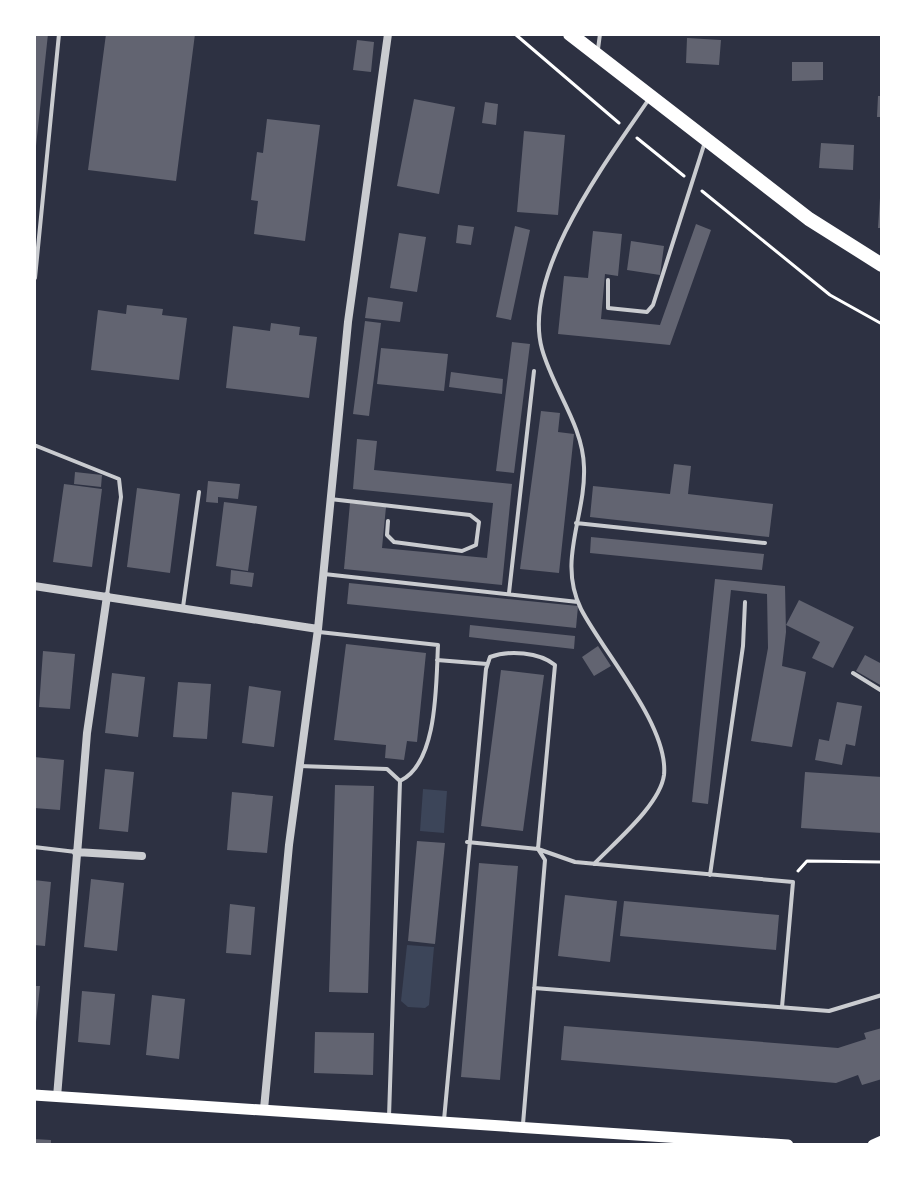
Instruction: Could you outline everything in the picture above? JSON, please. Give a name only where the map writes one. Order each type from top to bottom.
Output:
[{"type":"highway","points":[[570,34],[705,142],[809,219],[882,265]]},
{"type":"main road","points":[[34,1095],[788,1145]]},
{"type":"main road","points":[[873,1145],[882,1141]]},
{"type":"street","points":[[264,1109],[298,766],[318,631],[328,499],[348,322],[388,34]]},
{"type":"street","points":[[34,586],[183,607],[318,631]]},
{"type":"street","points":[[57,1097],[87,733],[107,596]]},
{"type":"street","points":[[76,852],[142,856]]},
{"type":"lane","points":[[35,278],[59,34]]},
{"type":"lane","points":[[597,56],[600,34]]},
{"type":"lane","points":[[594,864],[657,797],[664,774],[661,747],[649,722],[578,602],[570,582],[585,472],[583,441],[556,391],[541,345],[541,301],[560,242],[599,174],[651,97]]},
{"type":"lane","points":[[608,280],[608,308],[647,312],[653,305],[705,142]]},
{"type":"lane","points":[[509,593],[534,371]]},
{"type":"lane","points":[[34,445],[119,479],[121,497],[107,596]]},
{"type":"lane","points":[[183,607],[199,492]]},
{"type":"lane","points":[[328,499],[470,515],[479,522],[476,545],[462,551],[394,542],[387,535],[388,521]]},
{"type":"lane","points":[[576,523],[765,543]]},
{"type":"lane","points":[[322,573],[578,602]]},
{"type":"lane","points":[[710,875],[743,646],[745,602]]},
{"type":"lane","points":[[318,631],[438,645],[425,757],[413,775],[400,781]]},
{"type":"lane","points":[[444,1120],[467,842],[488,664],[490,657],[503,652],[545,657],[555,665],[538,849],[545,860],[523,1126]]},
{"type":"lane","points":[[437,660],[488,664]]},
{"type":"lane","points":[[853,673],[882,691]]},
{"type":"lane","points":[[298,766],[387,769],[400,781],[389,1117]]},
{"type":"lane","points":[[467,842],[538,849],[575,862],[793,882],[782,1007]]},
{"type":"lane","points":[[34,847],[76,852]]},
{"type":"lane","points":[[534,988],[829,1011],[882,995]]},
{"type":"path","points":[[793,882],[807,861],[882,862]]},
{"type":"shaded area","points":[[423,789],[447,791],[444,833],[420,831]]},
{"type":"shaded area","points":[[407,945],[434,947],[429,1005],[425,1008],[408,1007],[401,1001]]},
{"type":"building","points":[[34,34],[48,34],[36,146],[34,146]]},
{"type":"building","points":[[106,34],[195,34],[176,181],[88,170]]},
{"type":"building","points":[[687,38],[721,40],[719,65],[686,63]]},
{"type":"building","points":[[357,40],[374,42],[371,72],[353,70]]},
{"type":"building","points":[[792,62],[823,62],[823,80],[792,81]]},
{"type":"building","points":[[878,96],[882,96],[882,117],[877,117]]},
{"type":"building","points":[[414,99],[455,107],[439,194],[397,186]]},
{"type":"building","points":[[485,102],[498,104],[496,125],[482,123]]},
{"type":"building","points":[[267,119],[320,125],[305,241],[254,234],[258,201],[251,200],[257,152],[263,153]]},
{"type":"building","points":[[524,131],[565,135],[558,215],[517,212]]},
{"type":"building","points":[[821,143],[854,145],[853,170],[819,168]]},
{"type":"building","points":[[880,198],[882,228],[878,228]]},
{"type":"building","points":[[696,224],[711,230],[670,345],[558,334],[564,276],[588,278],[593,231],[622,234],[618,276],[605,274],[601,319],[660,325]]},
{"type":"building","points":[[458,225],[474,227],[471,245],[456,243]]},
{"type":"building","points":[[515,226],[530,230],[511,320],[496,317]]},
{"type":"building","points":[[399,233],[426,237],[417,292],[390,288]]},
{"type":"building","points":[[631,241],[664,246],[660,275],[627,270]]},
{"type":"building","points":[[368,297],[403,302],[400,322],[365,318]]},
{"type":"building","points":[[127,305],[163,309],[162,315],[187,318],[179,380],[91,370],[98,310],[126,314]]},
{"type":"building","points":[[365,321],[381,323],[369,416],[353,414]]},
{"type":"building","points":[[271,323],[300,327],[299,335],[317,337],[309,398],[226,388],[233,326],[270,331]]},
{"type":"building","points":[[512,342],[530,344],[514,473],[496,471]]},
{"type":"building","points":[[381,348],[448,354],[444,391],[377,384]]},
{"type":"building","points":[[451,372],[503,379],[502,394],[449,387]]},
{"type":"building","points":[[541,411],[560,413],[558,432],[574,434],[559,573],[520,569]]},
{"type":"building","points":[[357,439],[377,441],[374,470],[512,484],[502,585],[344,569],[350,503],[386,507],[382,548],[487,558],[493,503],[353,489]]},
{"type":"building","points":[[674,464],[691,466],[688,494],[773,504],[769,537],[590,517],[593,486],[670,494]]},
{"type":"building","points":[[75,472],[102,475],[101,487],[74,484]]},
{"type":"building","points":[[208,481],[240,484],[238,499],[218,497],[218,503],[206,502]]},
{"type":"building","points":[[64,484],[102,489],[92,567],[53,562]]},
{"type":"building","points":[[137,488],[180,494],[170,573],[127,567]]},
{"type":"building","points":[[224,502],[257,506],[248,571],[216,566]]},
{"type":"building","points":[[591,537],[764,554],[762,570],[590,553]]},
{"type":"building","points":[[231,570],[254,573],[252,587],[230,584]]},
{"type":"building","points":[[715,579],[785,586],[786,632],[782,666],[806,672],[792,747],[751,741],[768,648],[767,594],[731,590],[708,804],[692,802]]},
{"type":"building","points":[[349,583],[578,606],[576,628],[347,604]]},
{"type":"building","points":[[799,600],[854,627],[833,668],[812,658],[820,642],[786,625]]},
{"type":"building","points":[[470,625],[575,636],[574,649],[469,637]]},
{"type":"building","points":[[346,644],[426,653],[417,742],[407,741],[404,760],[385,758],[386,745],[334,740]]},
{"type":"building","points":[[598,646],[611,666],[594,676],[582,657]]},
{"type":"building","points":[[43,651],[75,654],[70,709],[39,707]]},
{"type":"building","points":[[865,655],[882,664],[882,686],[856,671]]},
{"type":"building","points":[[501,670],[544,675],[523,831],[481,826]]},
{"type":"building","points":[[112,673],[145,677],[138,737],[105,733]]},
{"type":"building","points":[[178,682],[211,684],[207,739],[173,737]]},
{"type":"building","points":[[249,686],[281,691],[274,747],[242,743]]},
{"type":"building","points":[[837,702],[862,706],[855,746],[846,744],[842,765],[815,760],[819,739],[829,741]]},
{"type":"building","points":[[34,757],[64,760],[60,810],[34,808]]},
{"type":"building","points":[[105,769],[134,772],[128,832],[99,829]]},
{"type":"building","points":[[805,772],[882,777],[882,833],[801,828]]},
{"type":"building","points":[[335,785],[374,786],[368,993],[329,992]]},
{"type":"building","points":[[232,792],[273,796],[267,853],[227,850]]},
{"type":"building","points":[[417,841],[445,843],[435,944],[408,941]]},
{"type":"building","points":[[479,863],[518,866],[500,1080],[461,1077]]},
{"type":"building","points":[[91,879],[124,883],[117,951],[84,947]]},
{"type":"building","points":[[34,880],[51,882],[45,946],[34,945]]},
{"type":"building","points":[[565,895],[617,901],[610,962],[558,956]]},
{"type":"building","points":[[624,901],[779,915],[776,950],[620,936]]},
{"type":"building","points":[[230,904],[255,907],[251,955],[226,953]]},
{"type":"building","points":[[34,986],[40,986],[36,1022],[34,1022]]},
{"type":"building","points":[[82,991],[115,994],[110,1045],[78,1042]]},
{"type":"building","points":[[152,995],[185,999],[179,1059],[146,1055]]},
{"type":"building","points":[[564,1026],[838,1048],[866,1039],[864,1033],[882,1028],[882,1079],[862,1085],[858,1075],[836,1083],[561,1060]]},
{"type":"building","points":[[315,1032],[374,1033],[373,1075],[314,1073]]},
{"type":"building","points":[[34,1139],[51,1140],[51,1145],[34,1145]]}]
